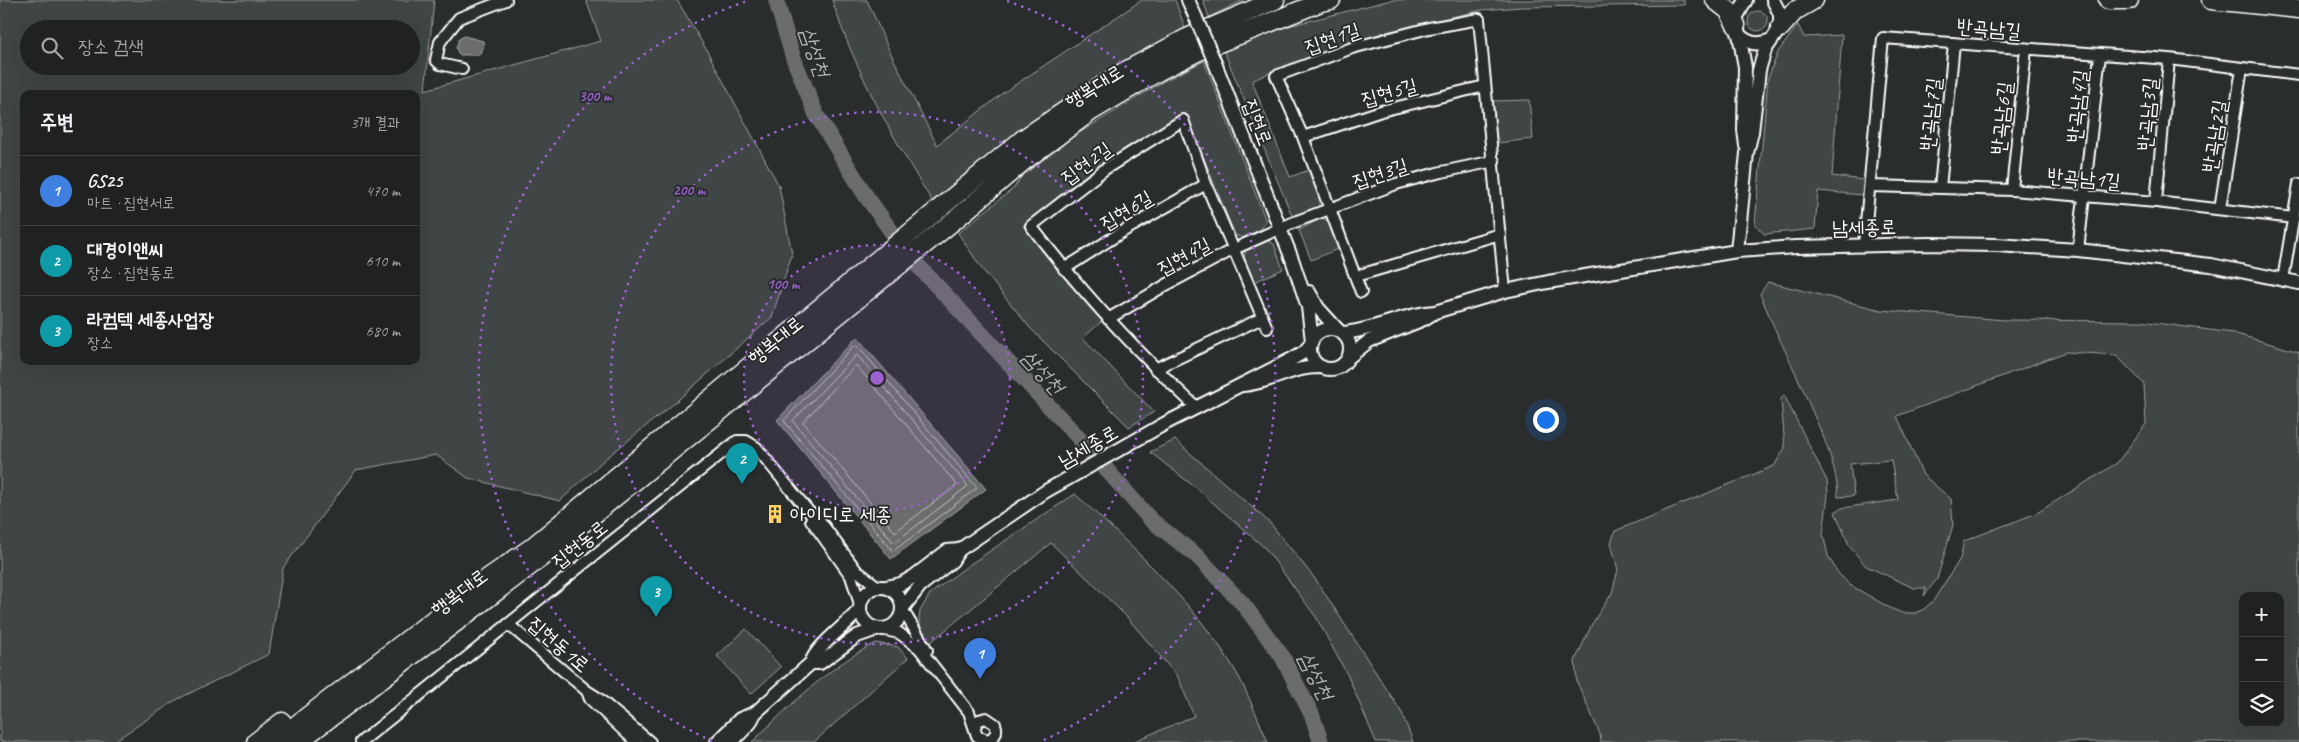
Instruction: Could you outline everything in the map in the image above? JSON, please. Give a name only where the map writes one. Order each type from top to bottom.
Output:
[{"type":"highway","name":"행복대로","points":[[298,742],[494,583],[531,548],[1023,139],[1120,74],[1187,38],[1275,0]]},
{"type":"highway","name":"행복대로","points":[[274,742],[494,583],[539,559],[957,218],[1025,160],[1090,112],[1199,51],[1330,0]]},
{"type":"highway","points":[[1715,0],[1729,11],[1737,29]]},
{"type":"highway","points":[[1775,34],[1795,11],[1814,0]]},
{"type":"highway","points":[[2108,0],[2129,0]]},
{"type":"highway","points":[[2211,0],[2299,9]]},
{"type":"highway","points":[[256,742],[452,591],[494,583],[487,608],[313,742]]},
{"type":"street","points":[[462,69],[440,64],[436,60],[440,42],[459,18],[506,0]]},
{"type":"street","name":"집현로","points":[[1188,0],[1215,63],[1292,259],[1308,307],[1311,343]]},
{"type":"street","points":[[1746,0],[1738,10],[1737,29],[1744,50],[1746,67],[1744,130],[1747,153]]},
{"type":"street","points":[[1737,251],[1747,153],[1752,132],[1759,70],[1765,50],[1775,34],[1780,14],[1773,0]]},
{"type":"street","name":"집현1길","points":[[1361,292],[1302,137],[1276,76],[1352,48],[1429,28],[1479,19],[1505,291]]},
{"type":"street","points":[[1737,29],[1743,38],[1757,44],[1775,34]]},
{"type":"street","name":"반곡남길","points":[[1864,245],[1871,186],[1883,38],[2169,59],[2299,75]]},
{"type":"street","name":"반곡남7길","points":[[1940,188],[1954,43]]},
{"type":"street","name":"반곡남6길","points":[[2012,190],[2026,49]]},
{"type":"street","name":"반곡남4길","points":[[2078,250],[2100,55]]},
{"type":"street","name":"반곡남3길","points":[[2156,202],[2169,59]]},
{"type":"street","name":"반곡남2길","points":[[2220,209],[2242,68]]},
{"type":"street","name":"집현5길","points":[[1302,137],[1380,111],[1485,86]]},
{"type":"street","name":"집현2길","points":[[1196,407],[1155,369],[1108,319],[1064,269],[1031,226],[1105,169],[1183,120],[1206,184],[1267,328]]},
{"type":"street","name":"집현3길","points":[[1280,228],[1396,184],[1494,161]]},
{"type":"street","name":"집현6길","points":[[1064,269],[1122,232],[1206,184]]},
{"type":"street","points":[[2283,280],[2299,184]]},
{"type":"street","name":"반곡남1길","points":[[1871,186],[2012,190],[2156,202],[2294,218]]},
{"type":"street","name":"집현4길","points":[[1108,319],[1166,285],[1234,249],[1280,228]]},
{"type":"street","points":[[1356,276],[1500,234]]},
{"type":"street","name":"남세종로","points":[[1340,332],[1368,329],[1416,313],[1435,312],[1505,291],[1622,268],[1737,251],[1864,245],[1996,245],[2078,250],[2211,265],[2299,283]]},
{"type":"street","name":"집현로","points":[[1292,259],[1318,308],[1340,332]]},
{"type":"street","name":"남세종로","points":[[1349,357],[1369,341],[1424,319],[1435,312]]},
{"type":"street","points":[[1155,369],[1262,318]]},
{"type":"street","points":[[1324,330],[1340,332],[1350,344],[1349,357],[1342,366],[1335,368],[1322,367],[1312,358],[1311,343],[1318,333],[1324,330]]},
{"type":"street","name":"남세종로","points":[[902,609],[920,586],[952,561],[959,550],[1046,491],[1196,407],[1304,352],[1311,343]]},
{"type":"street","name":"남세종로","points":[[1242,385],[1259,384],[1306,367],[1322,367]]},
{"type":"street","name":"집현동로","points":[[361,742],[737,441],[746,441],[756,447],[809,512],[817,517],[856,570],[882,587]]},
{"type":"street","name":"집현동로","points":[[809,512],[810,519],[851,576],[860,606]]},
{"type":"street","name":"남세종로","points":[[882,587],[901,584],[947,551],[959,550]]},
{"type":"street","points":[[717,742],[740,719],[755,713],[811,663],[813,655],[848,624],[867,592],[882,587],[898,595],[902,609],[925,648],[979,722],[977,736],[986,741],[997,738],[995,724],[990,719],[979,722]]},
{"type":"street","points":[[860,606],[865,622],[879,629],[899,633],[919,648],[979,722]]},
{"type":"street","points":[[811,663],[820,663],[856,636],[891,627],[897,623],[902,609]]},
{"type":"street","name":"집현동1로","points":[[508,624],[587,692],[598,698],[650,742]]},
{"type":"street","name":"집현동1로","points":[[587,692],[590,700],[636,742]]},
{"type":"street","points":[[732,742],[750,723],[755,713]]},
{"type":"shaded area","points":[[0,0],[434,0],[425,90],[601,41],[586,0],[677,0],[706,49],[779,186],[792,254],[772,317],[671,406],[605,459],[560,501],[468,478],[436,455],[356,470],[283,568],[269,654],[176,700],[113,742],[0,742]]},
{"type":"shaded area","points":[[832,0],[867,0],[889,50],[937,145],[1003,93],[1142,0],[1175,0],[1185,28],[1073,93],[1005,142],[932,201],[903,153],[863,78]]},
{"type":"shaded area","points":[[1203,0],[1244,0],[1209,17]]},
{"type":"shaded area","points":[[1391,0],[1684,0],[1685,5],[1521,7],[1482,10],[1382,33],[1271,72],[1252,81],[1290,177],[1309,170],[1321,200],[1318,207],[1292,216],[1224,51],[1277,29]]},
{"type":"shaded area","points":[[1758,11],[1765,14],[1768,21],[1765,28],[1758,31],[1751,28],[1748,21],[1751,14]]},
{"type":"shaded area","points":[[1798,25],[1804,37],[1842,35],[1832,176],[1864,180],[1862,195],[1818,191],[1815,229],[1764,234],[1755,224],[1768,78],[1778,52]]},
{"type":"shaded area","points":[[1204,61],[1266,221],[1261,229],[1243,238],[1235,235],[1186,114],[1129,146],[1073,184],[1023,226],[1059,272],[1102,321],[1083,338],[1154,412],[1129,427],[1031,329],[982,269],[958,233],[1014,188],[1021,177],[1071,138],[1166,80]]},
{"type":"shaded area","points":[[1529,100],[1533,139],[1497,143],[1493,101]]},
{"type":"shaded area","points":[[1322,218],[1329,221],[1340,248],[1311,260],[1299,230]]},
{"type":"shaded area","points":[[1268,241],[1274,244],[1283,269],[1254,282],[1244,257],[1246,249]]},
{"type":"shaded area","points":[[1768,282],[1881,310],[2005,320],[2140,321],[2233,333],[2299,352],[2299,742],[1601,742],[1600,734],[1577,682],[1575,661],[1592,624],[1612,593],[1618,570],[1611,543],[1615,531],[1774,466],[1785,448],[1781,399],[1784,395],[1827,481],[1828,495],[1823,534],[1828,556],[1838,573],[1850,585],[1902,613],[1915,613],[1924,609],[1933,601],[1960,559],[1964,541],[2037,513],[2117,463],[2146,424],[2144,384],[2116,355],[2066,352],[1897,416],[1923,475],[1951,499],[1953,525],[1937,579],[1924,596],[1926,588],[1914,588],[1866,566],[1850,547],[1835,512],[1842,508],[1898,500],[1891,460],[1850,464],[1854,496],[1838,497],[1834,467],[1828,448],[1760,294]]},
{"type":"shaded area","points":[[1175,440],[1270,523],[1316,580],[1402,713],[1413,742],[1376,742],[1348,676],[1316,617],[1265,548],[1196,488],[1150,452]]},
{"type":"shaded area","points":[[1075,494],[1165,580],[1207,629],[1240,679],[1268,742],[1132,742],[1194,716],[1178,677],[1125,615],[1051,543],[931,642],[921,629],[919,619],[920,611],[930,594],[966,567]]},
{"type":"shaded area","points":[[746,629],[781,667],[751,694],[717,656]]},
{"type":"shaded area","points":[[876,643],[898,647],[908,658],[814,742],[752,742],[795,701],[826,675],[859,652]]},
{"type":"water","points":[[464,36],[483,41],[484,45],[479,55],[459,55],[456,48],[459,39]]},
{"type":"water","points":[[857,337],[986,489],[891,559],[777,420]]},
{"type":"waterway","name":"삼성천","points":[[776,0],[793,57],[816,114],[866,196],[909,256],[1076,435],[1151,520],[1197,556],[1243,604],[1282,656],[1312,715],[1321,742]]},
{"type":"place","name":"대경이앤씨","points":[[742,484]]},
{"type":"place","name":"아이디로 세종","points":[[775,514]]},
{"type":"place","name":"라컴텍 세종사업장","points":[[656,617]]},
{"type":"place","name":"GS25","points":[[980,679]]}]
